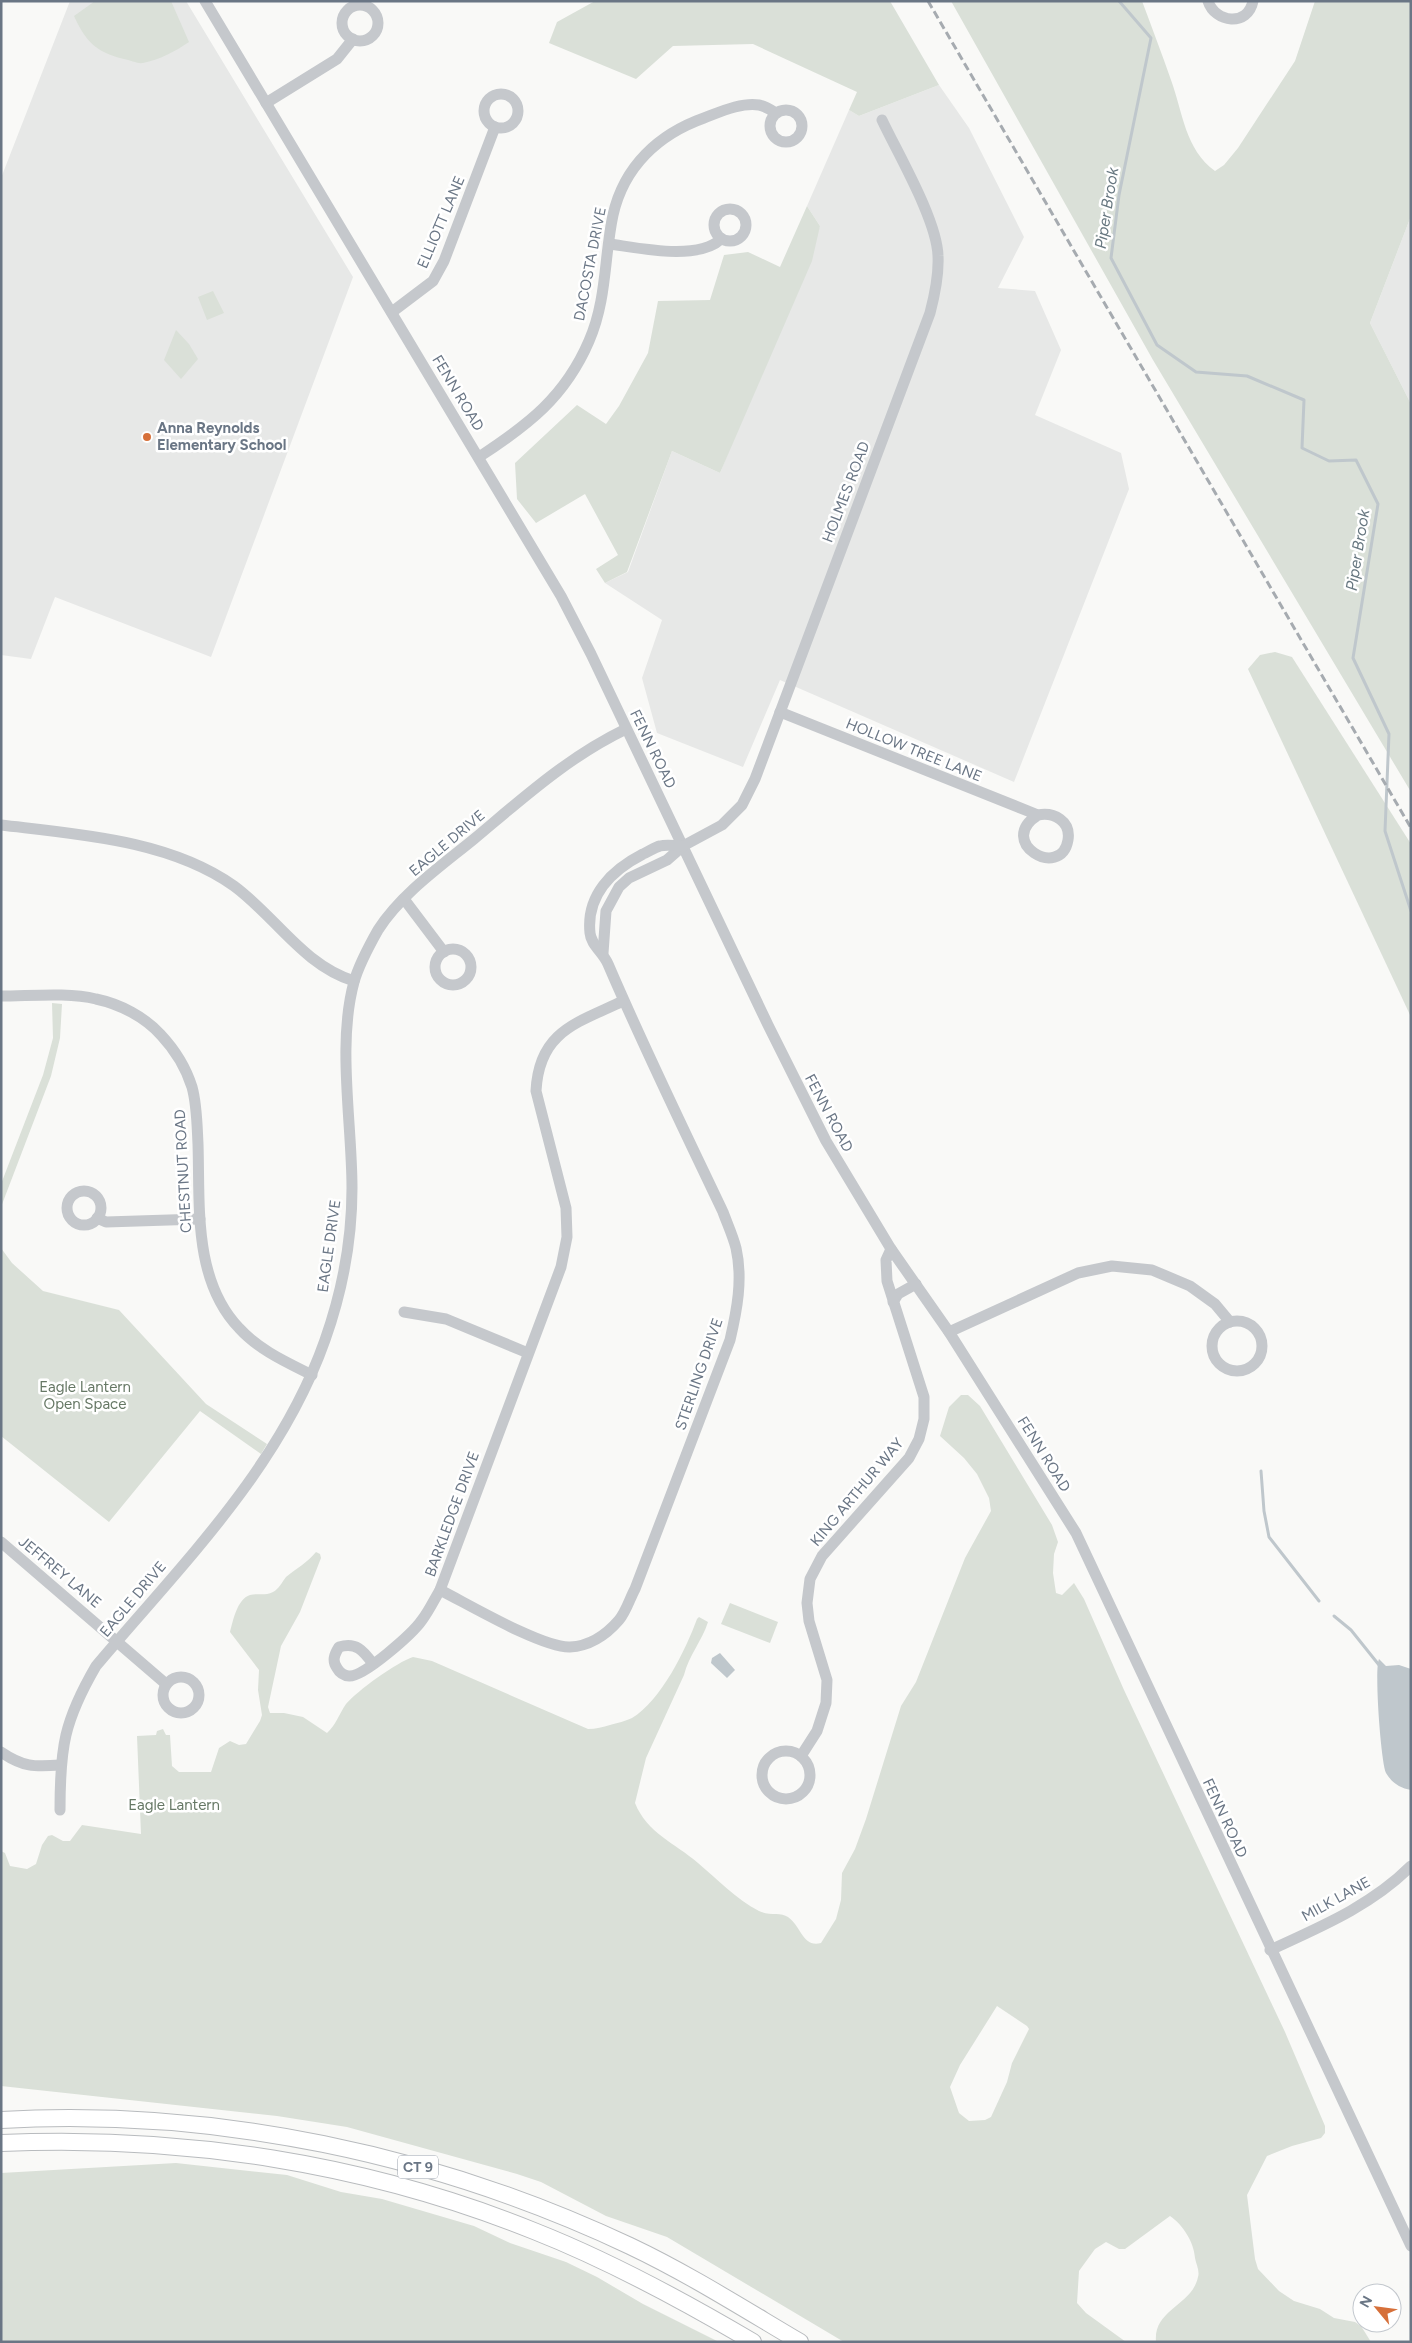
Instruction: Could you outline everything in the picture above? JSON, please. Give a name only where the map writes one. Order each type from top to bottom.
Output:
[{"type":"highway","name":"CT 9","points":[[1,2120],[124,2119],[223,2128],[329,2145],[410,2164],[473,2183],[530,2204],[628,2245],[685,2275],[800,2342]]},
{"type":"highway","name":"CT 9","points":[[1,2143],[97,2142],[196,2149],[292,2162],[390,2184],[482,2212],[570,2246],[654,2285],[753,2342]]},
{"type":"street","name":"FENN ROAD","points":[[205,1],[561,596],[591,654],[813,1116],[848,1180],[891,1249],[949,1332],[1076,1533],[1270,1950],[1411,2246]]},
{"type":"street","points":[[1208,1],[1210,8],[1217,16],[1226,20],[1236,19],[1245,15],[1253,1]]},
{"type":"street","points":[[266,103],[338,59],[353,39]]},
{"type":"street","name":"DACOSTA DRIVE","points":[[479,457],[521,429],[549,404],[571,373],[589,341],[599,313],[613,215],[622,186],[637,162],[656,142],[683,125],[739,107],[759,105],[776,113]]},
{"type":"street","name":"HOLMES ROAD","points":[[683,846],[722,825],[742,805],[755,779],[930,313],[937,286],[938,254],[932,224],[882,120]]},
{"type":"street","name":"ELLIOTT LANE","points":[[392,312],[433,281],[444,261],[495,127]]},
{"type":"street","points":[[610,244],[659,251],[693,251],[714,246],[721,239]]},
{"type":"street","name":"HOLLOW TREE LANE","points":[[780,712],[1038,816]]},
{"type":"street","name":"EAGLE DRIVE","points":[[60,1810],[60,1765],[67,1726],[79,1696],[96,1666],[235,1501],[266,1460],[292,1416],[312,1375],[326,1338],[345,1262],[349,1225],[352,1190],[346,1042],[354,981],[365,954],[380,928],[404,899],[428,877],[585,750],[626,729]]},
{"type":"street","points":[[1,825],[82,835],[125,843],[162,852],[198,866],[232,885],[260,906],[305,953],[323,968],[354,981]]},
{"type":"street","name":"STERLING DRIVE","points":[[440,1590],[544,1642],[570,1647],[601,1637],[621,1618],[635,1589],[730,1340],[737,1306],[739,1277],[736,1248],[723,1212],[623,1001],[603,952],[606,910],[619,887],[629,878],[667,860],[683,846]]},
{"type":"street","points":[[404,899],[444,952]]},
{"type":"street","name":"CHESTNUT ROAD","points":[[1,996],[96,998],[126,1010],[151,1024],[170,1045],[182,1064],[192,1087],[195,1106],[200,1219],[208,1274],[220,1300],[238,1328],[259,1346],[312,1375]]},
{"type":"street","name":"BARKLEDGE DRIVE","points":[[373,1664],[407,1638],[423,1620],[440,1590],[561,1267],[567,1238],[566,1208],[536,1091],[537,1071],[542,1056],[554,1040],[569,1026],[623,1001]]},
{"type":"street","points":[[97,1218],[106,1222],[200,1219]]},
{"type":"street","name":"KING ARTHUR WAY","points":[[801,1756],[817,1731],[826,1704],[827,1680],[809,1621],[807,1602],[810,1579],[822,1556],[909,1458],[919,1439],[924,1418],[924,1397],[893,1302],[885,1270],[886,1260],[891,1249]]},
{"type":"street","points":[[949,1332],[1078,1273],[1112,1266],[1152,1270],[1190,1286],[1214,1304],[1230,1322],[1247,1324],[1254,1328],[1262,1343],[1258,1360],[1245,1370],[1228,1370],[1222,1366],[1213,1353],[1214,1338],[1217,1331],[1230,1322]]},
{"type":"street","points":[[893,1302],[898,1294],[916,1284]]},
{"type":"street","points":[[404,1312],[446,1319],[528,1353]]},
{"type":"street","name":"JEFFREY LANE","points":[[1,1542],[118,1640],[166,1684]]},
{"type":"street","points":[[1,1752],[17,1763],[37,1767],[60,1765]]},
{"type":"street","points":[[794,1752],[801,1756],[810,1770],[808,1786],[796,1797],[780,1798],[772,1795],[762,1776],[766,1763],[778,1753],[794,1752]]},
{"type":"street","name":"MILK LANE","points":[[1270,1950],[1342,1917],[1377,1895],[1411,1866]]},
{"type":"shaded area","name":"Anna Reynolds Elementary School","points":[[70,1],[186,1],[353,277],[211,657],[55,597],[31,659],[1,655],[1,178]]},
{"type":"shaded area","points":[[939,85],[969,128],[1024,237],[998,288],[1035,291],[1061,350],[1035,415],[1121,453],[1129,489],[1014,782],[780,680],[743,767],[657,733],[642,678],[662,620],[605,583],[628,572],[672,451],[720,473],[820,226],[807,206],[849,110],[859,116]]},
{"type":"shaded area","points":[[1411,216],[1411,404],[1370,323]]},
{"type":"shaded area","points":[[720,1653],[735,1670],[727,1678],[711,1663],[712,1658]]},
{"type":"shaded area","points":[[1379,1659],[1386,1666],[1399,1665],[1411,1669],[1411,1790],[1403,1788],[1388,1777],[1384,1766],[1377,1680]]},
{"type":"green space","points":[[95,1],[171,1],[189,42],[167,55],[143,63],[106,53],[93,45],[83,33],[74,16]]},
{"type":"green space","points":[[595,1],[890,1],[939,85],[859,116],[849,110],[857,92],[753,44],[673,46],[636,79],[549,43],[557,22]]},
{"type":"green space","points":[[951,1],[1142,1],[1171,80],[1186,130],[1197,152],[1215,171],[1224,165],[1238,148],[1295,61],[1315,1],[1411,1],[1411,216],[1370,323],[1411,404],[1411,792],[1153,360]]},
{"type":"green space","points":[[807,206],[820,226],[812,261],[720,473],[672,451],[627,572],[605,583],[596,569],[618,555],[585,494],[536,523],[517,499],[515,463],[577,405],[606,424],[619,406],[648,353],[658,301],[710,300],[724,255],[748,252],[780,267]]},
{"type":"green space","points":[[213,291],[224,313],[207,320],[198,297]]},
{"type":"green space","points":[[176,330],[189,344],[198,359],[181,379],[164,360]]},
{"type":"green space","points":[[1275,652],[1292,657],[1411,844],[1411,1017],[1248,669],[1260,655]]},
{"type":"green space","points":[[52,1003],[62,1004],[60,1038],[51,1076],[1,1207],[1,1184],[43,1075],[53,1038]]},
{"type":"green space","name":"Eagle Lantern Open Space","points":[[1,1248],[12,1263],[43,1291],[119,1310],[206,1404],[267,1444],[261,1454],[200,1411],[109,1522],[1,1436]]},
{"type":"green space","name":"Eagle Lantern","points":[[961,1395],[968,1395],[980,1406],[1052,1525],[1058,1542],[1054,1554],[1053,1573],[1056,1593],[1062,1595],[1074,1583],[1084,1599],[1124,1690],[1285,2032],[1325,2126],[1325,2133],[1321,2138],[1292,2146],[1267,2156],[1247,2195],[1258,2269],[1279,2291],[1294,2301],[1320,2309],[1334,2318],[1352,2321],[1352,2333],[1365,2333],[1371,2342],[1156,2342],[1160,2322],[1188,2295],[1194,2287],[1198,2275],[1190,2240],[1183,2229],[1170,2216],[1125,2249],[1119,2249],[1106,2242],[1095,2249],[1079,2271],[1077,2303],[1086,2313],[1126,2342],[844,2342],[667,2237],[606,2216],[541,2182],[517,2174],[347,2127],[277,2116],[1,2086],[1,1851],[5,1853],[10,1866],[27,1869],[36,1864],[42,1845],[48,1836],[52,1835],[63,1841],[70,1841],[82,1825],[141,1834],[137,1736],[156,1735],[157,1731],[163,1729],[166,1735],[170,1735],[172,1766],[179,1772],[211,1772],[219,1748],[230,1741],[239,1745],[246,1744],[262,1715],[258,1690],[259,1670],[230,1632],[236,1611],[246,1597],[253,1594],[267,1594],[275,1591],[286,1577],[316,1552],[320,1554],[321,1558],[300,1612],[281,1646],[268,1707],[270,1713],[284,1713],[303,1717],[327,1733],[351,1698],[388,1671],[413,1657],[432,1661],[588,1729],[621,1722],[632,1718],[653,1700],[679,1659],[697,1619],[699,1617],[708,1622],[646,1758],[635,1803],[640,1813],[654,1830],[698,1863],[742,1901],[759,1911],[788,1917],[806,1939],[815,1944],[821,1943],[836,1919],[841,1900],[842,1873],[855,1849],[866,1819],[901,1706],[916,1682],[965,1558],[991,1511],[989,1498],[977,1474],[964,1458],[940,1436],[949,1407]],"holes":[[[997,2006],[1029,2029],[1012,2063],[1007,2082],[991,2117],[985,2120],[969,2121],[959,2113],[950,2087],[960,2065]]]},
{"type":"green space","points":[[730,1603],[778,1622],[770,1643],[721,1624]]},
{"type":"green space","points":[[176,2163],[287,2175],[341,2192],[382,2199],[474,2226],[510,2243],[566,2262],[597,2277],[643,2304],[719,2342],[1,2342],[1,2173]]},
{"type":"waterway","name":"Piper Brook","points":[[1119,1],[1151,38],[1119,195],[1111,258],[1157,345],[1196,372],[1247,376],[1304,400],[1302,448],[1329,461],[1356,460],[1378,504],[1353,658],[1389,734],[1385,831],[1411,911]]},
{"type":"waterway","points":[[1261,1471],[1264,1511],[1269,1537],[1319,1601]]},
{"type":"waterway","points":[[1334,1616],[1351,1630],[1379,1665]]},
{"type":"railway","points":[[928,1],[1411,828]]},
{"type":"place","name":"Anna Reynolds Elementary School","points":[[147,437]]}]
